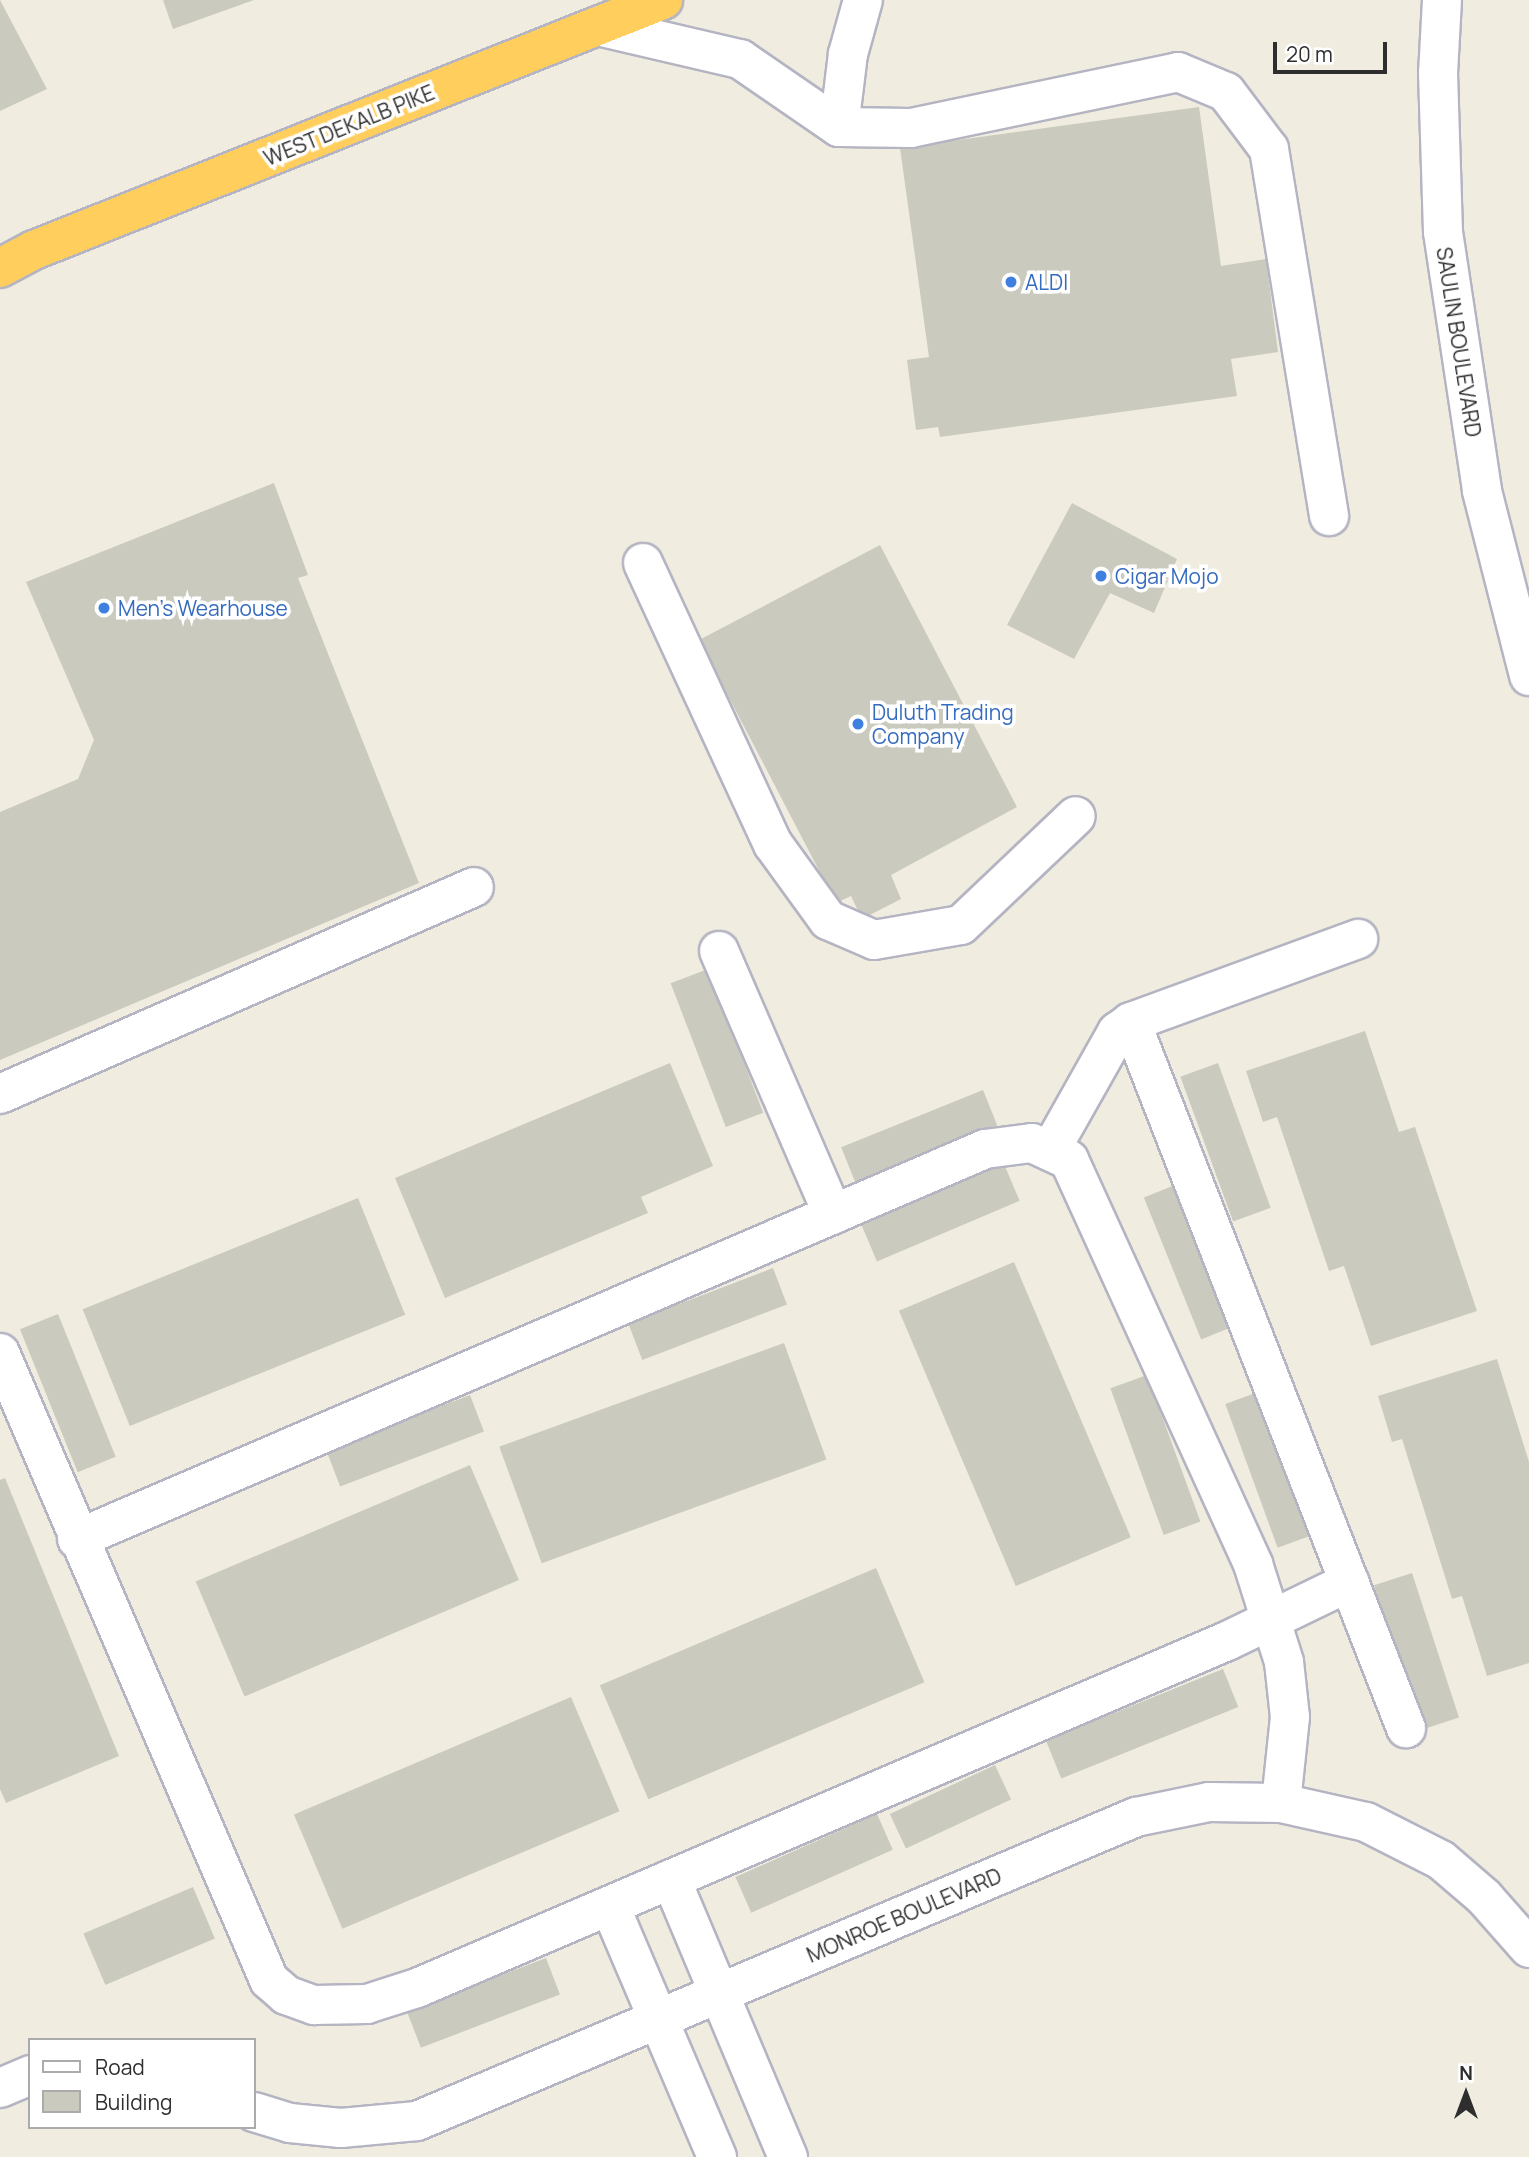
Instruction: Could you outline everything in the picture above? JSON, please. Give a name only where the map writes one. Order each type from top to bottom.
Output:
[{"type":"highway","name":"WEST DEKALB PIKE","points":[[0,268],[17,252],[663,0]]},
{"type":"street","points":[[839,127],[848,54],[863,0]]},
{"type":"street","name":"SAULIN BOULEVARD","points":[[1444,1],[1438,73],[1443,232],[1482,491],[1529,676]]},
{"type":"street","points":[[598,26],[740,59],[839,127],[911,128],[1178,72],[1226,92],[1269,149],[1329,516]]},
{"type":"street","points":[[643,563],[773,844],[828,920],[874,940],[961,925],[1076,816]]},
{"type":"street","points":[[0,1094],[474,887]]},
{"type":"street","points":[[1050,1151],[1117,1032],[1131,1022],[1359,939]]},
{"type":"street","points":[[719,951],[833,1214]]},
{"type":"street","points":[[1131,1022],[1406,1727]]},
{"type":"street","points":[[77,1539],[985,1149],[1032,1143],[1069,1160],[1253,1564],[1284,1662],[1290,1717],[1281,1803]]},
{"type":"street","points":[[0,1353],[77,1539],[270,1980],[286,1996],[314,2005],[367,2004],[417,1988],[1271,1622],[1349,1581]]},
{"type":"street","name":"MONROE BOULEVARD","points":[[256,2113],[290,2123],[341,2128],[417,2121],[723,1995],[1136,1817],[1209,1802],[1281,1803],[1366,1822],[1441,1860],[1484,1897],[1529,1948]]},
{"type":"street","points":[[671,1879],[723,1995],[788,2157]]},
{"type":"street","points":[[610,1906],[716,2157]]},
{"type":"street","points":[[0,2088],[28,2076]]},
{"type":"building","points":[[0,0],[47,89],[0,111]]},
{"type":"building","points":[[163,0],[254,0],[173,29]]},
{"type":"building","points":[[1199,107],[1221,266],[1266,259],[1278,352],[1231,359],[1237,396],[940,437],[938,427],[916,430],[907,360],[929,357],[900,148]]},
{"type":"building","points":[[274,483],[308,575],[298,578],[419,883],[0,1060],[0,812],[78,779],[94,740],[26,582]]},
{"type":"building","name":"Cigar Mojo","points":[[1072,503],[1177,559],[1154,613],[1110,593],[1074,659],[1007,625]]},
{"type":"building","name":"Duluth Trading Company","points":[[880,545],[1017,807],[891,875],[901,899],[862,919],[851,896],[836,903],[699,640]]},
{"type":"building","points":[[708,969],[763,1113],[726,1127],[671,983]]},
{"type":"building","points":[[1365,1031],[1399,1132],[1415,1127],[1477,1311],[1371,1346],[1344,1266],[1329,1271],[1277,1117],[1263,1122],[1246,1071]]},
{"type":"building","points":[[670,1063],[713,1166],[641,1197],[648,1213],[445,1298],[395,1178]]},
{"type":"building","points":[[1218,1063],[1271,1208],[1233,1221],[1180,1077]]},
{"type":"building","points":[[983,1090],[997,1125],[855,1183],[841,1147]]},
{"type":"building","points":[[1004,1164],[1020,1201],[877,1261],[861,1225]]},
{"type":"building","points":[[1180,1183],[1237,1325],[1201,1339],[1144,1198]]},
{"type":"building","points":[[358,1198],[405,1315],[130,1426],[83,1309]]},
{"type":"building","points":[[1014,1262],[1131,1537],[1016,1586],[899,1311]]},
{"type":"building","points":[[773,1268],[787,1304],[642,1360],[628,1324]]},
{"type":"building","points":[[58,1314],[116,1457],[78,1472],[20,1329]]},
{"type":"building","points":[[784,1343],[826,1460],[542,1563],[499,1447]]},
{"type":"building","points":[[1497,1359],[1529,1462],[1529,1663],[1487,1676],[1462,1596],[1452,1599],[1402,1439],[1392,1442],[1378,1396]]},
{"type":"building","points":[[1147,1375],[1200,1522],[1164,1535],[1110,1388]]},
{"type":"building","points":[[1261,1391],[1313,1535],[1278,1548],[1225,1404]]},
{"type":"building","points":[[470,1395],[484,1431],[340,1487],[326,1450]]},
{"type":"building","points":[[470,1465],[519,1580],[245,1697],[196,1581]]},
{"type":"building","points":[[5,1478],[119,1756],[6,1803],[0,1789],[0,1480]]},
{"type":"building","points":[[876,1568],[924,1682],[648,1799],[600,1685]]},
{"type":"building","points":[[1412,1573],[1459,1718],[1421,1730],[1374,1585]]},
{"type":"building","points":[[1223,1669],[1238,1707],[1061,1779],[1046,1741]]},
{"type":"building","points":[[571,1697],[619,1811],[342,1929],[294,1815]]},
{"type":"building","points":[[995,1765],[1011,1799],[906,1848],[890,1814]]},
{"type":"building","points":[[877,1814],[893,1850],[751,1913],[735,1877]]},
{"type":"building","points":[[193,1887],[215,1939],[105,1985],[83,1933]]},
{"type":"building","points":[[546,1958],[560,1994],[421,2048],[407,2011]]},
{"type":"place","name":"ALDI","points":[[1011,282]]},
{"type":"place","name":"Cigar Mojo","points":[[1101,576]]},
{"type":"place","name":"Men's Wearhouse","points":[[104,608]]},
{"type":"place","name":"Duluth Trading Company","points":[[858,724]]}]
